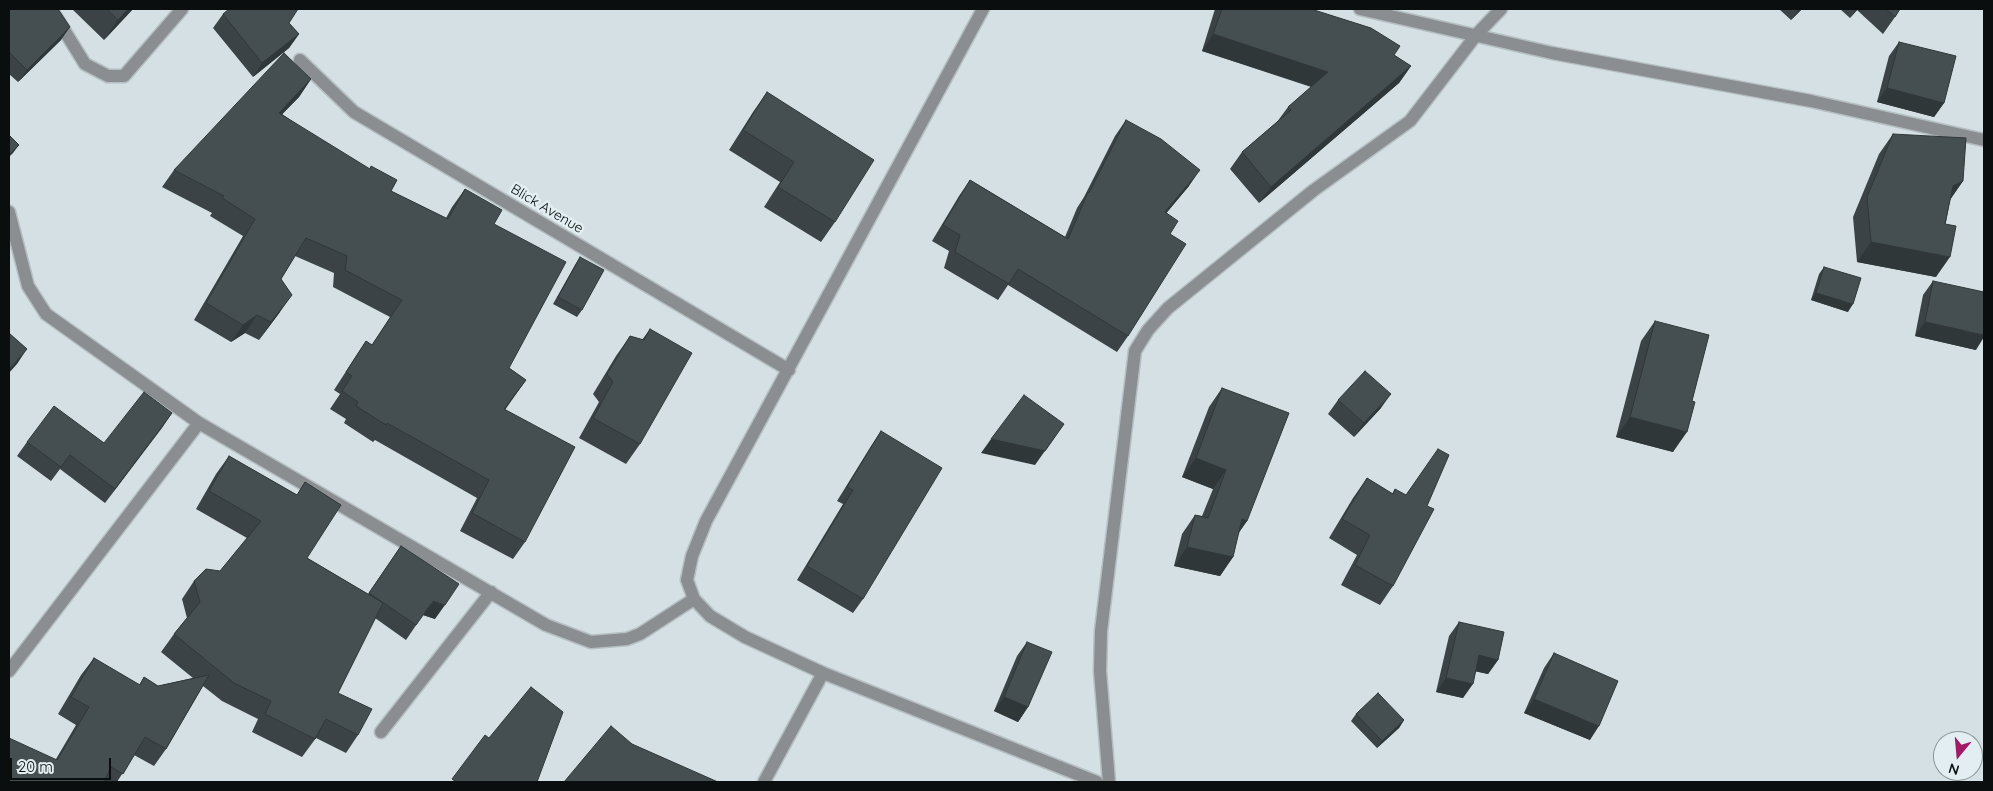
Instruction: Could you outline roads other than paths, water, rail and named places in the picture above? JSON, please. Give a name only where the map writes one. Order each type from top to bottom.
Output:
[{"type":"street","points":[[51,9],[85,64],[108,76],[124,76],[182,9]]},
{"type":"street","points":[[983,9],[706,521],[692,556],[687,580],[694,599],[710,616],[745,637],[823,673],[1098,782]]},
{"type":"street","points":[[1360,9],[1477,34],[1552,53],[1811,101],[1984,140]]},
{"type":"street","points":[[1109,782],[1100,671],[1100,631],[1135,351],[1148,330],[1168,308],[1314,190],[1410,121],[1477,34],[1501,9]]},
{"type":"street","name":"Blick Avenue","points":[[300,60],[354,112],[789,370]]},
{"type":"street","points":[[9,212],[28,286],[46,314],[199,423],[546,625],[591,642],[627,640],[640,634],[694,599]]},
{"type":"street","points":[[9,671],[199,423]]},
{"type":"street","points":[[381,732],[491,592]]},
{"type":"street","points":[[764,782],[823,673]]}]
